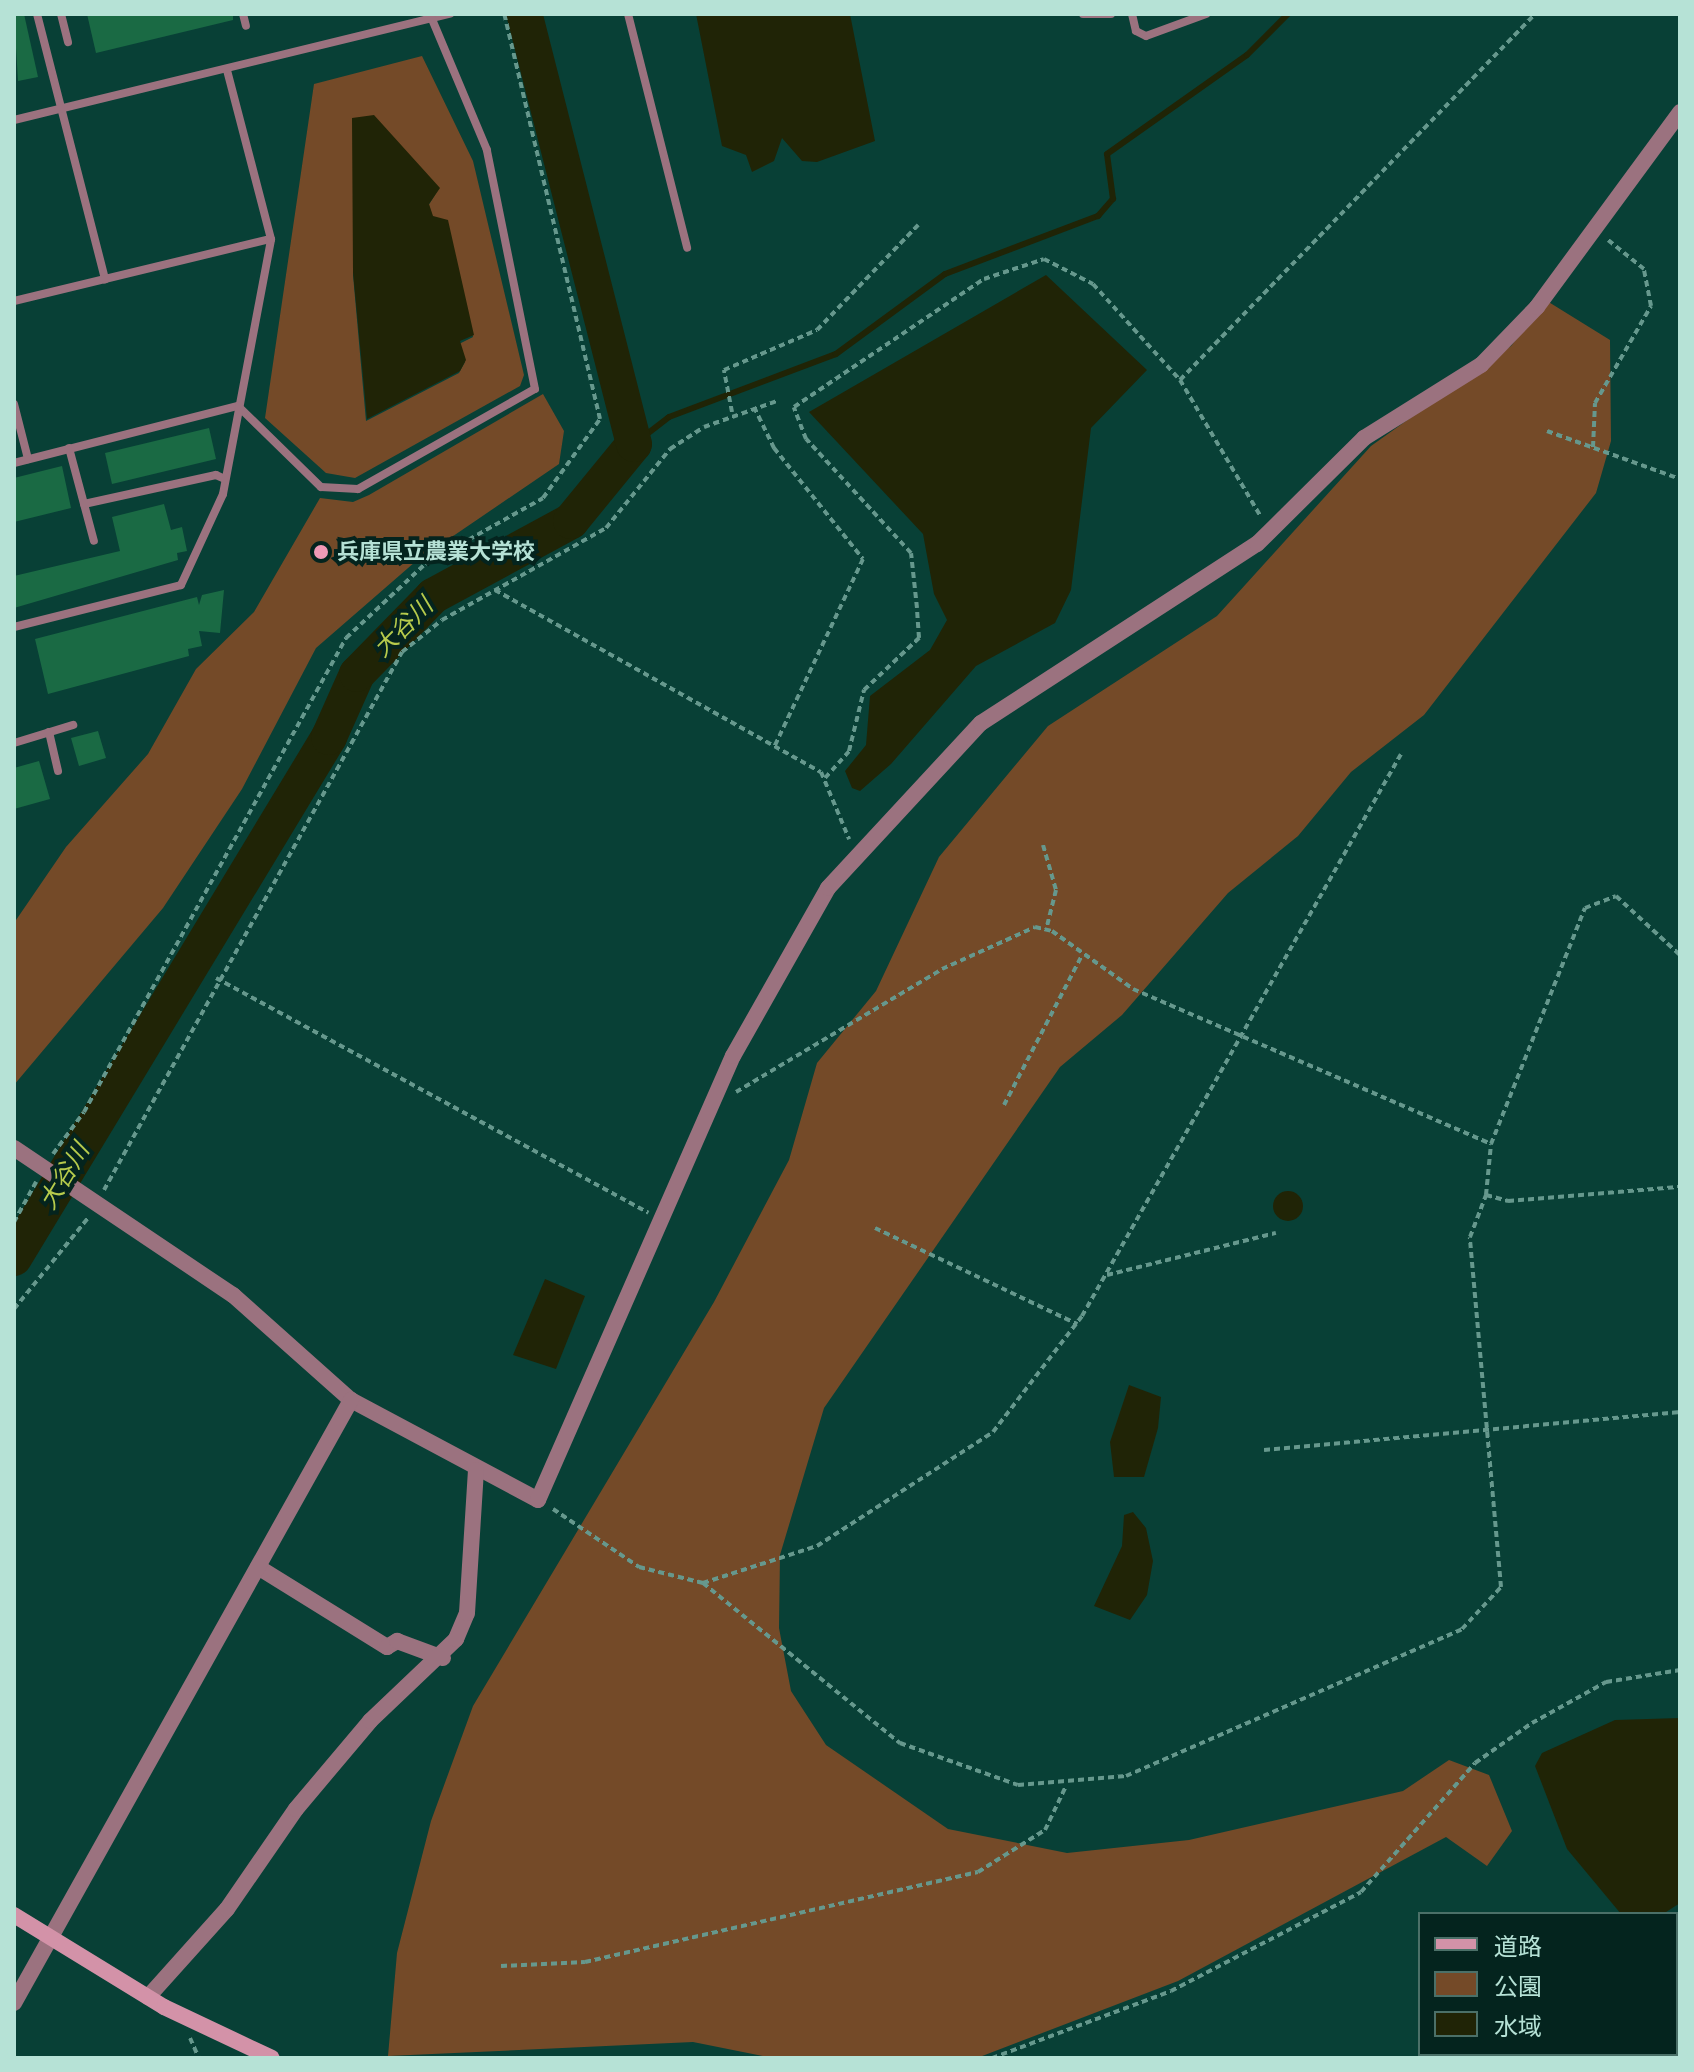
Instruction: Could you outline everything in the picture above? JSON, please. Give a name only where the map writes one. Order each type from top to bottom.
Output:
[{"type":"street","points":[[14,1148],[95,1198],[233,1295],[351,1400],[476,1470],[538,1500],[716,1099],[828,888],[981,723],[1270,532],[1364,438],[1453,385],[1509,339],[1680,112]]},
{"type":"street","points":[[14,2003],[351,1400]]},
{"type":"street","points":[[148,1997],[227,1909],[360,1732],[443,1658],[467,1613],[476,1470]]},
{"type":"street","points":[[258,1567],[387,1647],[397,1641],[443,1658]]},
{"type":"street","points":[[14,1915],[148,1997],[272,2058]]},
{"type":"lane","points":[[37,14],[105,279]]},
{"type":"lane","points":[[61,14],[68,42]]},
{"type":"lane","points":[[243,14],[246,26]]},
{"type":"lane","points":[[14,120],[450,14]]},
{"type":"lane","points":[[628,14],[687,248]]},
{"type":"lane","points":[[1083,14],[1111,14]]},
{"type":"lane","points":[[1132,14],[1136,31],[1146,36],[1206,14]]},
{"type":"lane","points":[[238,406],[321,487],[358,489],[535,389],[487,150],[436,17]]},
{"type":"lane","points":[[14,627],[181,585],[225,479],[271,239],[227,70]]},
{"type":"lane","points":[[14,301],[271,239]]},
{"type":"lane","points":[[14,404],[28,459]]},
{"type":"lane","points":[[14,463],[238,406]]},
{"type":"lane","points":[[69,448],[94,541]]},
{"type":"lane","points":[[84,504],[216,475],[225,479]]},
{"type":"lane","points":[[14,743],[73,725]]},
{"type":"lane","points":[[49,732],[58,771]]},
{"type":"path","points":[[14,1222],[84,1112],[346,638],[425,564],[543,498],[600,419],[504,14]]},
{"type":"path","points":[[1180,380],[1535,14]]},
{"type":"path","points":[[732,410],[724,378],[741,359],[817,330],[918,225]]},
{"type":"path","points":[[1593,230],[1644,269],[1651,297],[1595,403],[1593,447]]},
{"type":"path","points":[[825,778],[849,751],[864,690],[919,638],[917,608],[911,553],[806,439],[794,407],[984,279],[1044,259],[1093,284],[1180,380],[1270,532]]},
{"type":"path","points":[[14,1309],[73,1244],[95,1198],[216,978],[402,652],[495,590],[606,528],[670,449],[732,410],[777,401]]},
{"type":"path","points":[[754,407],[774,448],[863,559],[774,747]]},
{"type":"path","points":[[1547,431],[1680,479]]},
{"type":"path","points":[[495,590],[825,778],[851,833],[846,845]]},
{"type":"path","points":[[703,1583],[817,1546],[966,1456],[1035,1384],[1107,1275],[1240,1033],[1401,754]]},
{"type":"path","points":[[1043,845],[1056,890],[1046,930]]},
{"type":"path","points":[[538,1500],[639,1567],[703,1583],[900,1743],[989,1780],[1066,1786],[1126,1776],[1432,1645],[1488,1609],[1501,1587],[1501,1534],[1486,1427],[1470,1237],[1486,1195],[1491,1144],[1585,908],[1616,896],[1680,955]]},
{"type":"path","points":[[716,1099],[942,969],[1035,927],[1046,930],[1133,989],[1491,1144]]},
{"type":"path","points":[[1004,1105],[1083,955]]},
{"type":"path","points":[[216,978],[664,1222]]},
{"type":"path","points":[[1486,1195],[1508,1201],[1680,1187]]},
{"type":"path","points":[[875,1228],[1077,1324]]},
{"type":"path","points":[[1107,1275],[1276,1233]]},
{"type":"path","points":[[1264,1450],[1486,1427],[1680,1412]]},
{"type":"path","points":[[992,2058],[1171,1991],[1361,1892],[1475,1763],[1521,1731],[1606,1682],[1680,1670]]},
{"type":"path","points":[[501,1966],[585,1962],[978,1872],[1045,1830],[1066,1786]]},
{"type":"green space","points":[[422,56],[473,161],[524,375],[520,386],[355,478],[326,473],[265,418],[314,84]],"holes":[[[353,118],[374,118],[438,190],[428,206],[432,218],[447,222],[473,337],[459,344],[465,362],[459,373],[366,421],[353,275]]]},
{"type":"green space","points":[[1547,301],[1610,340],[1611,441],[1596,493],[1424,715],[1351,772],[1298,836],[1228,893],[1122,1015],[1060,1067],[824,1408],[780,1555],[779,1628],[791,1691],[826,1745],[948,1829],[1067,1853],[1189,1840],[1403,1791],[1449,1760],[1489,1775],[1512,1831],[1487,1866],[1446,1837],[1178,1981],[977,2058],[773,2058],[693,2042],[388,2056],[397,1953],[431,1821],[473,1706],[714,1302],[789,1160],[817,1063],[876,991],[939,857],[1048,726],[1217,616],[1371,446],[1511,346]]},
{"type":"green space","points":[[543,394],[564,431],[559,464],[415,562],[316,648],[242,789],[163,908],[14,1085],[14,923],[66,847],[148,754],[196,669],[254,612],[320,498],[353,502],[369,495]]},
{"type":"water","points":[[696,14],[850,14],[875,141],[817,162],[802,161],[782,138],[774,161],[752,172],[746,155],[722,146]]},
{"type":"water","points":[[374,115],[440,188],[429,204],[433,216],[448,220],[474,335],[460,341],[466,360],[460,371],[367,419],[353,272],[352,118]]},
{"type":"water","points":[[1046,275],[1147,370],[1091,428],[1071,590],[1055,623],[976,666],[891,764],[860,791],[852,788],[845,771],[866,745],[870,696],[930,650],[947,620],[934,594],[923,534],[809,412]]},
{"type":"water","points":[[1288,1191],[1299,1195],[1303,1206],[1299,1217],[1288,1221],[1277,1217],[1273,1206],[1277,1195]]},
{"type":"water","points":[[545,1279],[585,1296],[556,1369],[513,1355]]},
{"type":"water","points":[[1129,1385],[1161,1397],[1158,1428],[1144,1477],[1114,1477],[1110,1442]]},
{"type":"water","points":[[1133,1512],[1146,1528],[1153,1561],[1147,1595],[1130,1620],[1094,1606],[1122,1546],[1124,1515]]},
{"type":"water","points":[[1680,1718],[1680,1903],[1666,1912],[1619,1912],[1567,1849],[1535,1766],[1542,1753],[1615,1720]]},
{"type":"building","points":[[14,14],[24,14],[38,77],[18,81]]},
{"type":"building","points":[[87,14],[233,14],[233,20],[96,53]]},
{"type":"building","points":[[209,428],[216,459],[112,484],[105,453]]},
{"type":"building","points":[[62,466],[71,508],[14,522],[14,478]]},
{"type":"building","points":[[164,504],[171,530],[182,527],[187,551],[177,553],[178,560],[14,608],[14,576],[120,551],[112,517]]},
{"type":"building","points":[[224,590],[220,633],[199,631],[202,646],[188,649],[189,656],[48,694],[35,639],[197,597],[199,605],[202,595]]},
{"type":"building","points":[[98,731],[106,758],[79,766],[71,738]]},
{"type":"building","points":[[39,761],[50,799],[14,809],[14,768]]},
{"type":"waterway","name":"大谷川","points":[[14,1258],[329,737],[357,674],[433,596],[571,521],[634,444],[524,14]]},
{"type":"waterway","points":[[634,444],[669,417],[836,354],[945,274],[1098,216],[1113,199],[1107,154],[1247,55],[1288,14]]},
{"type":"place","name":"兵庫県立農業大学校","points":[[321,552]]}]
